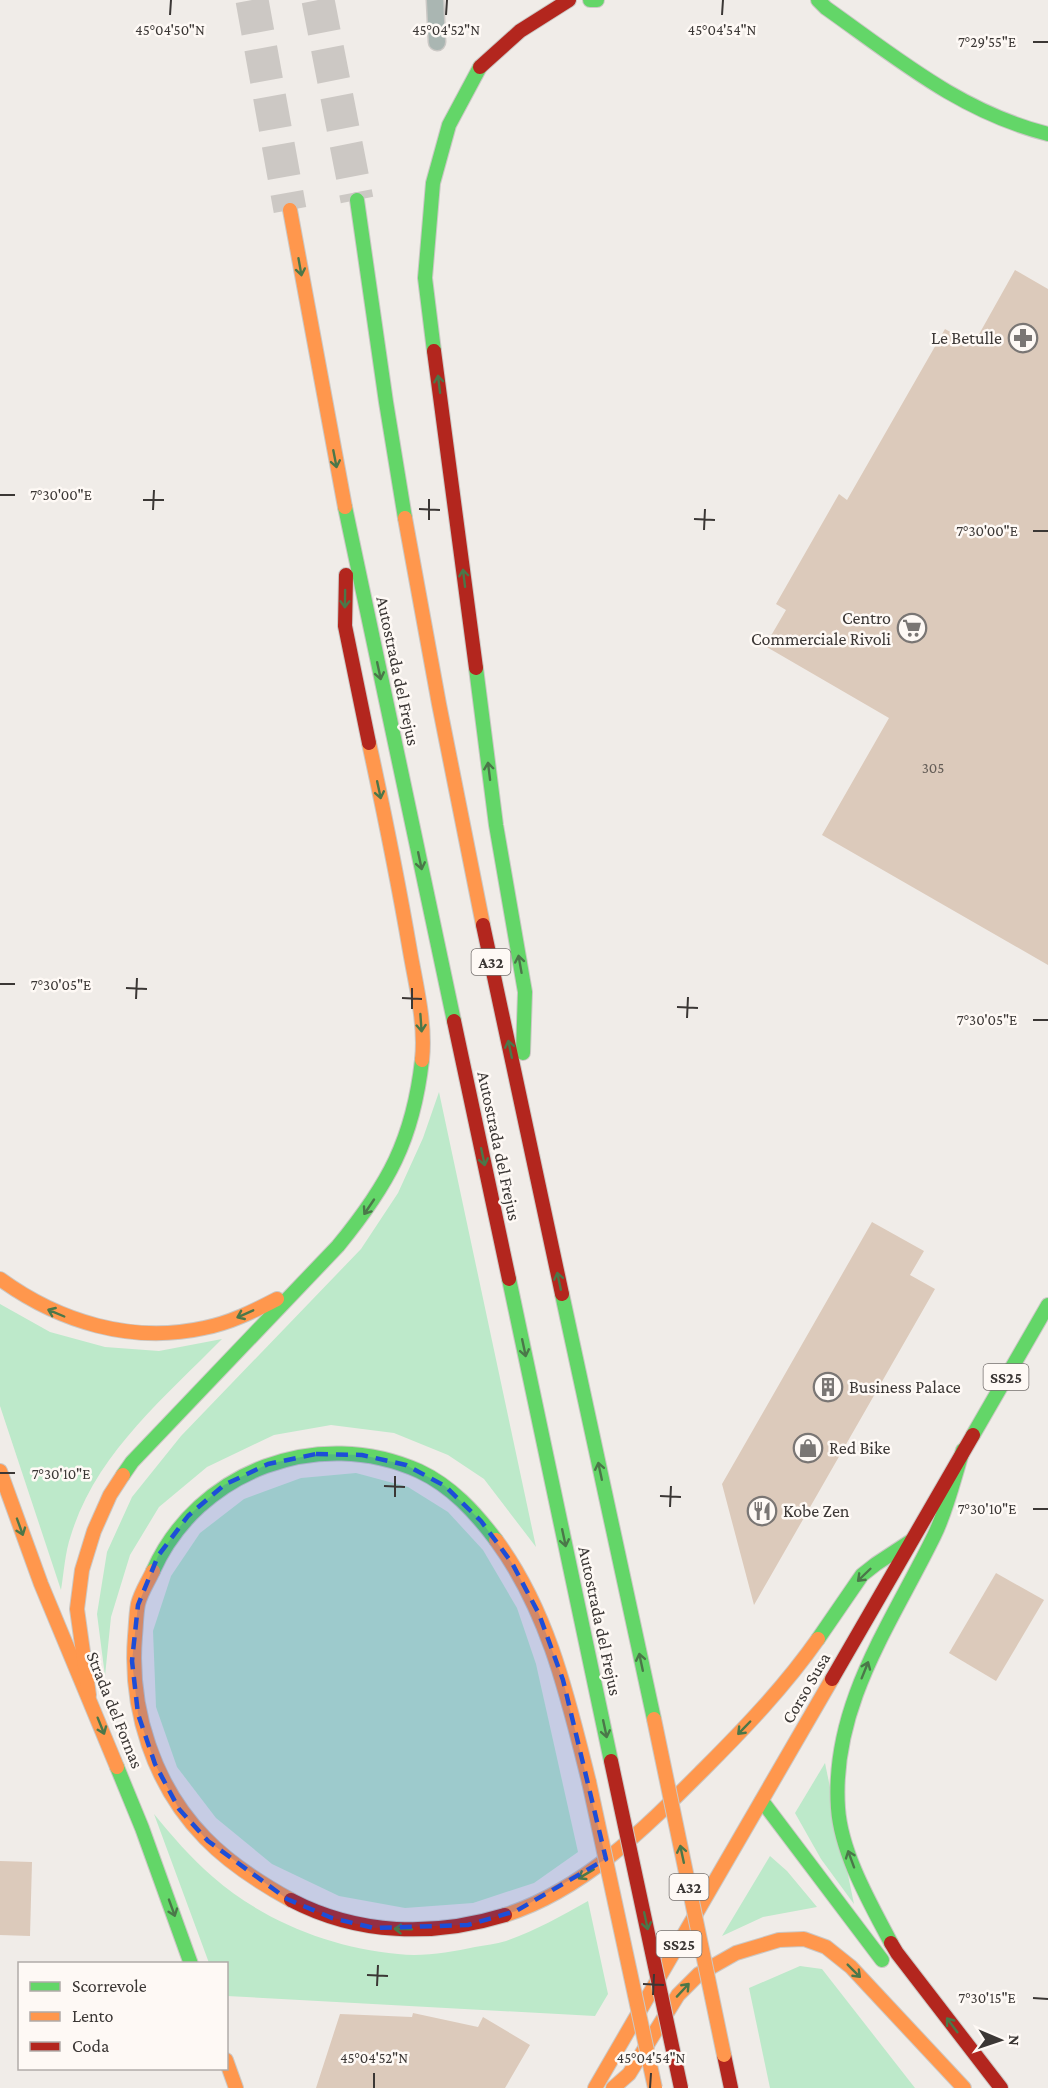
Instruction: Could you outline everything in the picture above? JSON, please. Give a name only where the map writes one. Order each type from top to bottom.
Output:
[{"type":"main road","points":[[522,1106],[525,992],[496,825],[425,278],[433,183],[449,125],[477,70],[520,31],[569,0]]},
{"type":"main road","points":[[590,0],[597,0]]},
{"type":"main road","points":[[816,4],[955,98],[1001,120],[1048,134]]},
{"type":"main road","name":"Autostrada del Frejus","points":[[357,200],[372,321],[412,558],[454,783],[731,2088]]},
{"type":"main road","name":"Autostrada del Frejus","points":[[290,210],[347,519],[681,2088]]},
{"type":"main road","points":[[89,1695],[77,1609],[85,1560],[94,1531],[110,1496],[132,1462],[338,1246],[368,1209],[392,1170],[409,1127],[419,1086],[423,1049],[420,1007],[398,880],[345,626],[347,519]]},
{"type":"main road","points":[[0,1280],[43,1307],[82,1324],[125,1332],[167,1333],[203,1329],[242,1316],[297,1288]]},
{"type":"main road","name":"Corso Susa","points":[[595,2088],[1048,1305]]},
{"type":"main road","points":[[963,1450],[935,1534],[873,1651],[856,1693],[840,1750],[838,1809],[848,1852],[867,1898],[897,1953],[1001,2088]]},
{"type":"main road","points":[[655,2088],[589,1782],[563,1680],[538,1614],[513,1563],[481,1521],[445,1486],[406,1465],[362,1455],[316,1454],[268,1464],[224,1485],[188,1516],[158,1556],[138,1605],[132,1661],[138,1714],[154,1764],[179,1809],[207,1841],[247,1874],[286,1899],[332,1918],[374,1928],[425,1929],[468,1925],[516,1911],[553,1894],[595,1869],[684,1790],[762,1709],[806,1657],[862,1574],[911,1541]]},
{"type":"main road","name":"Strada del Fornas","points":[[0,1472],[41,1584],[89,1695],[142,1828],[191,1962]]},
{"type":"main road","points":[[762,1801],[890,1971]]},
{"type":"main road","points":[[613,2088],[629,2074],[678,1995],[699,1974],[736,1953],[779,1940],[804,1939],[826,1947],[851,1967],[964,2088]]},
{"type":"main road","points":[[954,2057],[972,2088]]},
{"type":"main road","points":[[228,2065],[237,2088]]},
{"type":"lane","points":[[435,0],[437,42]]},
{"type":"highlighted area","points":[[316,1454],[362,1455],[406,1465],[445,1486],[481,1521],[512,1563],[539,1614],[563,1680],[606,1859],[516,1911],[468,1925],[374,1928],[332,1918],[287,1899],[208,1841],[179,1809],[155,1764],[138,1714],[132,1661],[138,1605],[158,1556],[188,1516],[224,1485],[268,1464]]},
{"type":"green space","points":[[439,1092],[536,1547],[484,1479],[448,1455],[394,1433],[331,1425],[274,1435],[207,1467],[159,1507],[130,1555],[111,1617],[105,1676],[97,1614],[107,1552],[132,1497],[181,1436],[361,1249],[398,1193],[423,1138]]},
{"type":"green space","points":[[0,1304],[50,1332],[105,1347],[159,1351],[222,1339],[134,1429],[97,1478],[82,1506],[71,1535],[61,1590],[0,1406]]},
{"type":"green space","points":[[356,1473],[408,1487],[448,1512],[483,1550],[517,1608],[536,1664],[578,1852],[534,1883],[473,1903],[405,1908],[339,1896],[272,1864],[216,1818],[177,1767],[156,1707],[153,1631],[171,1576],[200,1533],[244,1499],[301,1478]]},
{"type":"green space","points":[[825,1763],[854,1904],[821,1859],[795,1813]]},
{"type":"green space","points":[[154,1814],[205,1870],[233,1893],[276,1919],[324,1939],[348,1946],[408,1955],[456,1951],[517,1937],[588,1901],[608,1994],[595,2016],[228,1996],[228,1962],[209,1962]]},
{"type":"green space","points":[[770,1856],[787,1871],[817,1907],[763,1917],[722,1936]]},
{"type":"green space","points":[[800,1966],[822,1969],[915,2088],[770,2088],[749,1988]]},
{"type":"building","name":"Centro Commerciale Rivoli","points":[[1015,270],[1048,289],[1048,965],[822,835],[889,718],[765,646],[786,610],[776,604],[839,494],[847,500],[945,329],[973,345]]},
{"type":"building","name":"Business Palace","points":[[872,1222],[924,1251],[910,1275],[935,1289],[754,1605],[722,1484]]},
{"type":"building","points":[[996,1573],[1044,1600],[996,1681],[949,1653]]},
{"type":"building","points":[[0,1861],[32,1862],[30,1936],[0,1935]]},
{"type":"building","points":[[413,2013],[478,2027],[483,2017],[530,2045],[505,2088],[316,2088],[340,2014],[412,2017]]},
{"type":"tunnel","points":[[252,0],[290,210]]},
{"type":"tunnel","points":[[318,0],[357,200]]},
{"type":"traffic: fast","points":[[590,0],[597,0]]},
{"type":"traffic: fast","points":[[818,0],[931,82],[987,112],[1048,134]]},
{"type":"traffic: fast","points":[[434,351],[425,278],[433,183],[449,125],[480,67]]},
{"type":"traffic: fast","points":[[357,200],[405,518]]},
{"type":"traffic: fast","points":[[345,507],[454,1021]]},
{"type":"traffic: fast","points":[[476,668],[496,825],[525,992],[523,1053]]},
{"type":"traffic: fast","points":[[123,1475],[132,1462],[338,1246],[356,1224],[384,1181],[405,1138],[418,1088],[422,1060]]},
{"type":"traffic: fast","points":[[509,1279],[611,1761]]},
{"type":"traffic: fast","points":[[562,1294],[654,1719]]},
{"type":"traffic: fast","points":[[973,1435],[1048,1305]]},
{"type":"traffic: fast","points":[[891,1943],[858,1877],[845,1842],[838,1808],[838,1771],[844,1735],[854,1700],[883,1634],[939,1526],[963,1450]]},
{"type":"traffic: fast","points":[[153,1571],[173,1536],[199,1506],[231,1483],[265,1466],[303,1456],[342,1453],[381,1458],[419,1471],[452,1492],[496,1540]]},
{"type":"traffic: fast","points":[[818,1639],[862,1575],[911,1541]]},
{"type":"traffic: fast","points":[[117,1767],[142,1828],[190,1962]]},
{"type":"traffic: fast","points":[[762,1801],[882,1960]]},
{"type":"traffic: slow","points":[[290,210],[345,507]]},
{"type":"traffic: slow","points":[[405,518],[483,925]]},
{"type":"traffic: slow","points":[[369,743],[396,873],[422,1019],[422,1060]]},
{"type":"traffic: slow","points":[[0,1279],[23,1294],[71,1318],[123,1331],[150,1333],[177,1332],[214,1326],[242,1316],[277,1299]]},
{"type":"traffic: slow","points":[[0,1471],[41,1584],[117,1767]]},
{"type":"traffic: slow","points":[[89,1695],[77,1609],[82,1570],[94,1531],[110,1495],[123,1475]]},
{"type":"traffic: slow","points":[[496,1540],[530,1596],[543,1626],[564,1688],[589,1782]]},
{"type":"traffic: slow","points":[[153,1571],[138,1604],[134,1664],[141,1718],[159,1770],[172,1795],[205,1838],[246,1872],[291,1900]]},
{"type":"traffic: slow","points":[[505,1915],[561,1890],[612,1855],[636,1834],[749,1723],[792,1674],[818,1639]]},
{"type":"traffic: slow","points":[[595,2088],[832,1679]]},
{"type":"traffic: slow","points":[[654,1719],[724,2055]]},
{"type":"traffic: slow","points":[[589,1782],[655,2088]]},
{"type":"traffic: slow","points":[[613,2088],[629,2074],[678,1995],[699,1974],[736,1953],[779,1940],[804,1939],[826,1947],[851,1967],[964,2088]]},
{"type":"traffic: slow","points":[[228,2066],[236,2088]]},
{"type":"traffic: jam","points":[[480,67],[520,31],[569,0]]},
{"type":"traffic: jam","points":[[434,351],[476,668]]},
{"type":"traffic: jam","points":[[346,575],[345,626],[369,743]]},
{"type":"traffic: jam","points":[[483,925],[562,1294]]},
{"type":"traffic: jam","points":[[454,1021],[509,1279]]},
{"type":"traffic: jam","points":[[832,1679],[973,1435]]},
{"type":"traffic: jam","points":[[611,1761],[681,2088]]},
{"type":"traffic: jam","points":[[291,1900],[316,1912],[343,1920],[396,1929],[451,1927],[505,1915]]},
{"type":"traffic: jam","points":[[891,1943],[1001,2088]]},
{"type":"traffic: jam","points":[[724,2055],[731,2088]]},
{"type":"place","name":"Le Betulle","points":[[1023,338]]},
{"type":"place","name":"Centro Commerciale Rivoli","points":[[912,628]]},
{"type":"place","name":"Business Palace","points":[[828,1387]]},
{"type":"place","name":"Red Bike","points":[[808,1448]]},
{"type":"place","name":"Kobe Zen","points":[[762,1511]]}]
